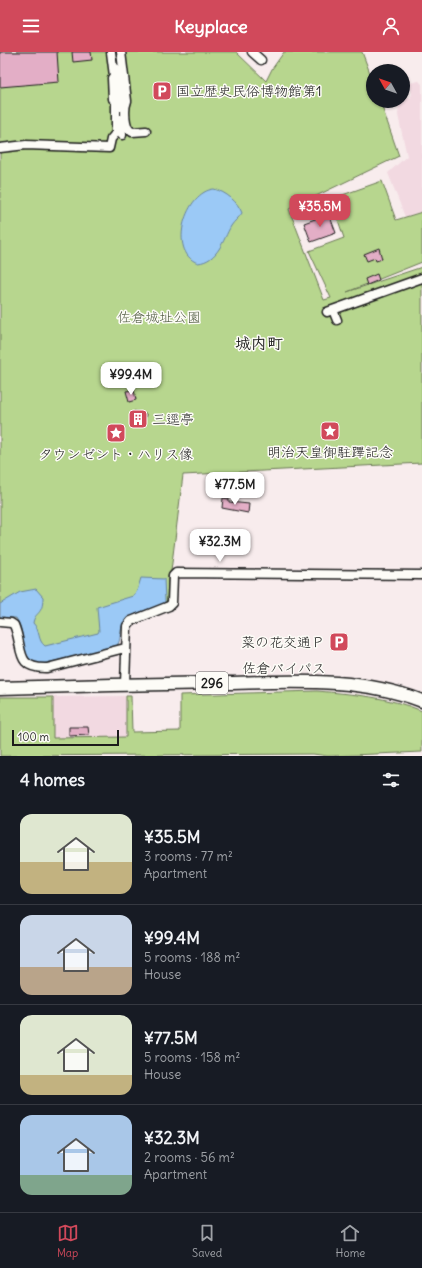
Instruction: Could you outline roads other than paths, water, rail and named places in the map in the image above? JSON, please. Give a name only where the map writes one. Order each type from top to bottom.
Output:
[{"type":"highway","name":"佐倉バイパス","points":[[0,688],[125,684],[337,682],[380,689],[422,701]]},
{"type":"street","points":[[0,148],[26,145],[109,148],[111,139],[116,133],[116,101],[113,99],[112,78],[114,76],[111,52]]},
{"type":"street","points":[[115,52],[122,135]]},
{"type":"street","points":[[121,52],[127,101],[124,108],[128,128],[132,132],[146,131]]},
{"type":"street","points":[[252,52],[261,60]]},
{"type":"street","points":[[337,320],[330,311],[422,278]]},
{"type":"street","points":[[125,684],[126,631],[131,621],[165,609],[172,603],[173,576],[176,573],[422,576]]},
{"type":"street","points":[[0,622],[11,623],[14,626],[22,659],[27,664],[38,668],[47,668],[125,648]]},
{"type":"water","points":[[214,189],[223,192],[231,198],[238,205],[242,213],[231,226],[215,254],[205,261],[198,263],[189,257],[183,247],[182,235],[184,223],[188,210],[195,200],[204,192]]},
{"type":"water","points":[[141,578],[164,579],[165,601],[163,605],[140,612],[129,618],[122,626],[119,643],[115,647],[38,665],[31,661],[27,655],[16,618],[0,617],[0,604],[20,592],[36,589],[43,597],[43,603],[33,623],[37,629],[41,641],[45,646],[98,633],[97,607],[133,596],[137,591]]},
{"type":"place","name":"国立歴史民俗博物館第1","points":[[162,91]]},
{"type":"place","name":"三逕亭","points":[[138,419]]},
{"type":"place","name":"明治天皇御駐蹕記念","points":[[330,431]]},
{"type":"place","name":"タウンゼント・ハリス像","points":[[116,433]]},
{"type":"place","name":"菜の花交通Ｐ","points":[[339,642]]},
{"type":"district","name":"城内町","points":[[259,343]]},
{"type":"park label","name":"佐倉城址公園","points":[[159,317]]}]
